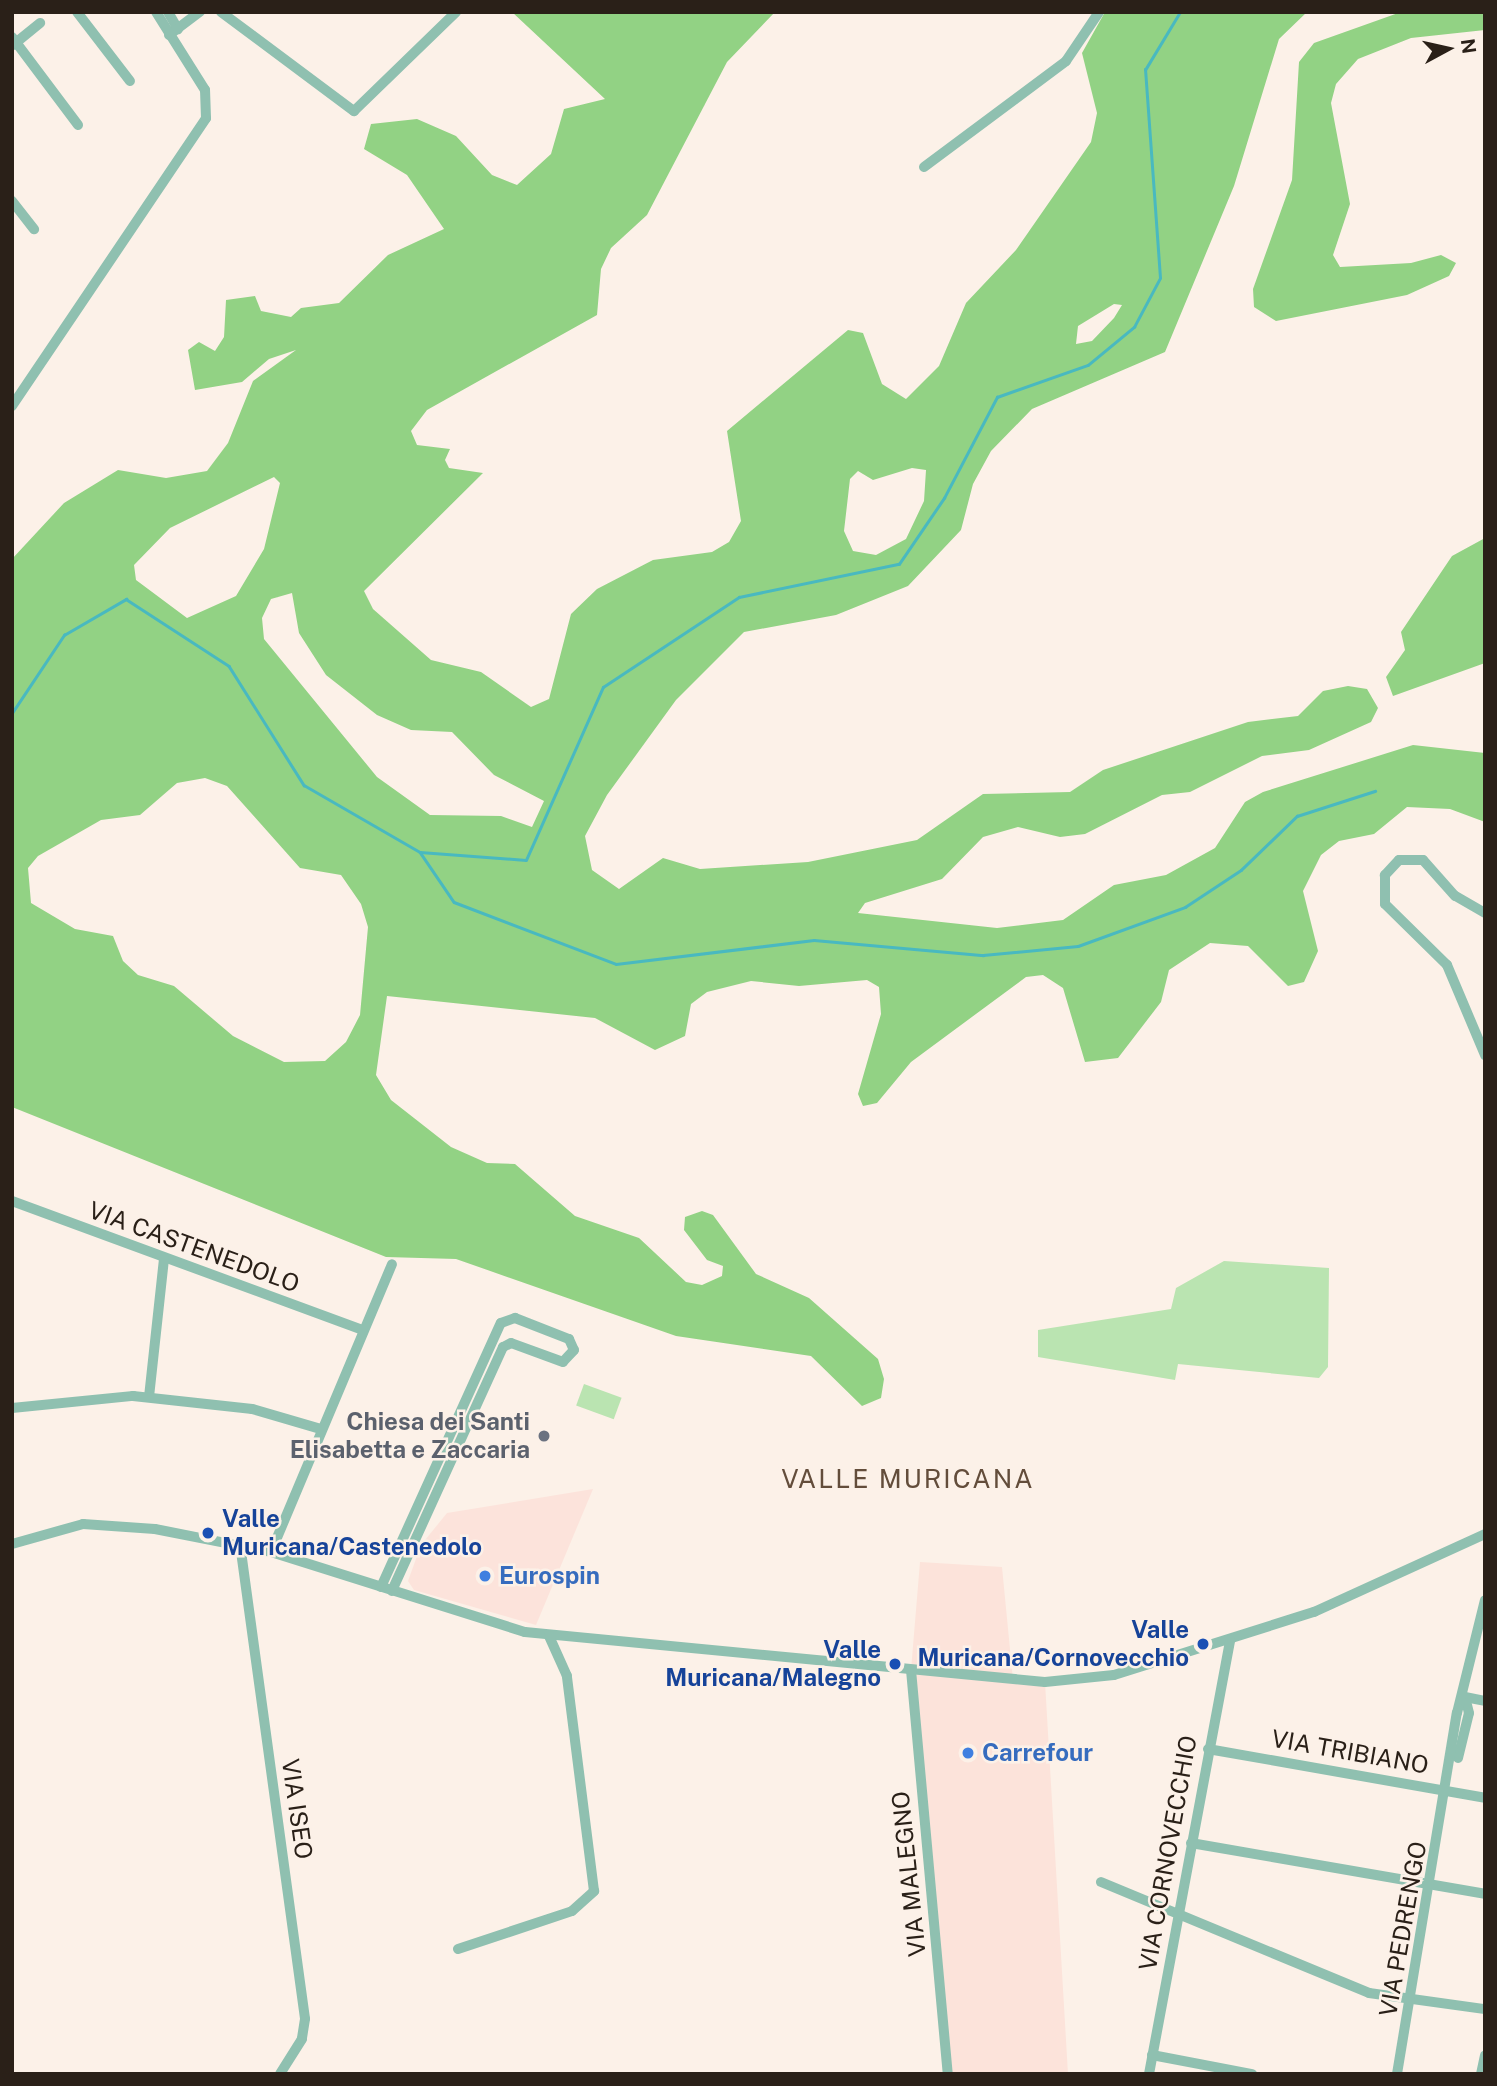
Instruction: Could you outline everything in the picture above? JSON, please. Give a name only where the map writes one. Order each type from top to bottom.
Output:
[{"type":"street","points":[[77,12],[130,81]]},
{"type":"street","points":[[156,12],[174,32]]},
{"type":"street","points":[[12,406],[203,125],[207,94],[174,32],[168,12]]},
{"type":"street","points":[[174,32],[200,12]]},
{"type":"street","points":[[221,12],[354,111],[456,12]]},
{"type":"street","points":[[924,167],[1066,61],[1099,12]]},
{"type":"street","points":[[40,23],[14,42],[78,125]]},
{"type":"street","points":[[12,201],[34,229]]},
{"type":"street","points":[[1485,913],[1455,896],[1423,860],[1399,860],[1385,875],[1385,904],[1447,965],[1485,1055]]},
{"type":"street","name":"VIA CASTENEDOLO","points":[[12,1201],[363,1330]]},
{"type":"street","points":[[149,1397],[164,1259]]},
{"type":"street","points":[[271,1552],[392,1264]]},
{"type":"street","points":[[515,1318],[569,1339],[574,1350],[563,1362],[504,1345],[386,1589],[500,1323],[515,1318]]},
{"type":"street","points":[[12,1408],[70,1397],[149,1397],[252,1409],[321,1429]]},
{"type":"street","points":[[12,1544],[94,1523],[240,1544],[548,1636],[1045,1682],[1094,1679],[1230,1640],[1339,1603],[1485,1534]]},
{"type":"street","name":"VIA ISEO","points":[[240,1544],[305,2019],[302,2039],[279,2074]]},
{"type":"street","name":"VIA PEDRENGO","points":[[1397,2074],[1449,1791],[1469,1717],[1465,1697],[1485,1600]]},
{"type":"street","points":[[458,1949],[572,1911],[594,1891],[567,1676],[548,1636]]},
{"type":"street","name":"VIA CORNOVECCHIO","points":[[1149,2074],[1230,1640]]},
{"type":"street","name":"VIA MALEGNO","points":[[911,1670],[948,2074]]},
{"type":"street","points":[[1465,1697],[1485,1701]]},
{"type":"street","name":"VIA TRIBIANO","points":[[1208,1749],[1485,1798]]},
{"type":"street","points":[[1191,1843],[1485,1894]]},
{"type":"street","points":[[1101,1882],[1369,1993],[1485,2010]]},
{"type":"street","points":[[1152,2055],[1252,2074]]},
{"type":"street","points":[[1481,2074],[1485,2055]]},
{"type":"shaded area","points":[[593,1489],[536,1625],[414,1590],[408,1581],[421,1545],[447,1513]]},
{"type":"shaded area","points":[[920,1562],[1002,1567],[1013,1680],[1045,1682],[1068,2074],[948,2074],[911,1670]]},
{"type":"green space","points":[[512,12],[775,12],[727,62],[647,215],[611,248],[601,269],[597,315],[427,410],[411,431],[417,445],[450,449],[445,460],[449,468],[483,473],[364,591],[373,609],[431,660],[481,672],[531,707],[549,699],[571,614],[597,589],[653,560],[712,552],[729,542],[741,521],[727,431],[848,330],[863,333],[882,384],[906,399],[939,366],[966,303],[1016,250],[1091,142],[1097,113],[1082,53],[1105,12],[1307,12],[1279,39],[1234,186],[1165,352],[1032,409],[991,451],[973,484],[961,530],[908,586],[836,615],[744,632],[676,700],[607,795],[585,836],[592,870],[619,889],[663,858],[700,869],[808,862],[917,840],[983,794],[1070,792],[1103,770],[1248,722],[1298,716],[1323,691],[1348,686],[1367,689],[1378,708],[1371,722],[1309,750],[1262,756],[1190,792],[1162,795],[1085,834],[1060,837],[1018,827],[983,837],[942,879],[865,903],[858,913],[997,928],[1063,920],[1114,885],[1166,875],[1215,848],[1245,802],[1263,792],[1413,745],[1485,753],[1485,822],[1450,809],[1407,807],[1374,834],[1339,841],[1321,855],[1303,891],[1318,951],[1304,982],[1288,986],[1248,946],[1210,943],[1169,970],[1161,1002],[1118,1058],[1085,1062],[1063,988],[1043,975],[1026,977],[911,1062],[877,1103],[863,1106],[858,1094],[881,1014],[879,987],[867,980],[799,986],[751,981],[707,992],[691,1004],[685,1036],[655,1050],[595,1018],[387,996],[376,1075],[391,1100],[451,1147],[487,1163],[515,1164],[575,1216],[639,1238],[686,1282],[702,1285],[722,1276],[723,1266],[707,1260],[684,1230],[685,1217],[702,1211],[713,1215],[756,1274],[809,1298],[878,1359],[884,1379],[881,1398],[862,1406],[811,1356],[676,1336],[456,1259],[386,1257],[12,1107],[12,559],[64,503],[118,470],[166,478],[207,471],[228,443],[253,381],[296,350],[269,359],[242,382],[195,390],[188,350],[199,342],[215,351],[224,337],[226,300],[255,296],[261,311],[291,317],[301,308],[339,303],[388,255],[444,229],[407,175],[364,149],[371,124],[417,119],[456,136],[492,175],[517,185],[551,154],[564,109],[605,99]],"holes":[[[1114,304],[1122,305],[1114,318],[1092,341],[1076,344],[1078,326]],[[912,468],[926,470],[924,501],[906,539],[876,555],[853,551],[844,531],[850,479],[858,471],[873,480]],[[274,477],[280,483],[264,549],[236,596],[187,618],[136,580],[134,565],[170,528]],[[292,593],[299,633],[326,675],[377,715],[411,730],[452,732],[494,775],[544,801],[532,827],[501,816],[430,815],[377,777],[264,639],[262,618],[271,599]],[[205,778],[227,786],[300,868],[341,875],[361,904],[368,927],[360,1015],[346,1042],[325,1061],[284,1062],[233,1036],[174,986],[138,975],[123,961],[113,936],[75,929],[31,903],[28,868],[38,856],[101,820],[140,815],[177,783]]]},
{"type":"green space","points":[[1401,12],[1485,12],[1485,30],[1411,38],[1358,59],[1336,84],[1331,103],[1350,204],[1333,255],[1340,267],[1411,263],[1441,255],[1456,263],[1449,276],[1407,295],[1276,321],[1254,307],[1253,289],[1292,180],[1299,62],[1314,43]]},
{"type":"green space","points":[[1485,538],[1485,663],[1393,696],[1386,677],[1405,650],[1401,632],[1452,556]]},
{"type":"green space","points":[[1224,1261],[1329,1268],[1328,1367],[1319,1378],[1178,1364],[1175,1380],[1038,1357],[1038,1330],[1171,1309],[1176,1288]]},
{"type":"green space","points":[[584,1384],[622,1398],[614,1419],[576,1406]]},
{"type":"waterway","points":[[12,713],[64,635],[126,599],[229,666],[304,785],[420,852],[526,860],[603,687],[739,597],[899,564],[944,498],[997,397],[1088,365],[1134,327],[1160,278],[1145,70],[1180,12]]},
{"type":"waterway","points":[[420,852],[454,902],[616,964],[814,940],[983,955],[1078,946],[1185,907],[1241,870],[1297,816],[1375,791]]},
{"type":"place","name":"Chiesa dei Santi Elisabetta e Zaccaria","points":[[544,1436]]},
{"type":"place","name":"Valle Muricana/Castenedolo","points":[[208,1533]]},
{"type":"place","name":"Eurospin","points":[[485,1576]]},
{"type":"place","name":"Valle Muricana/Cornovecchio","points":[[1203,1644]]},
{"type":"place","name":"Valle Muricana/Malegno","points":[[895,1664]]},
{"type":"place","name":"Carrefour","points":[[968,1753]]},
{"type":"district","name":"VALLE MURICANA","points":[[908,1479]]}]
